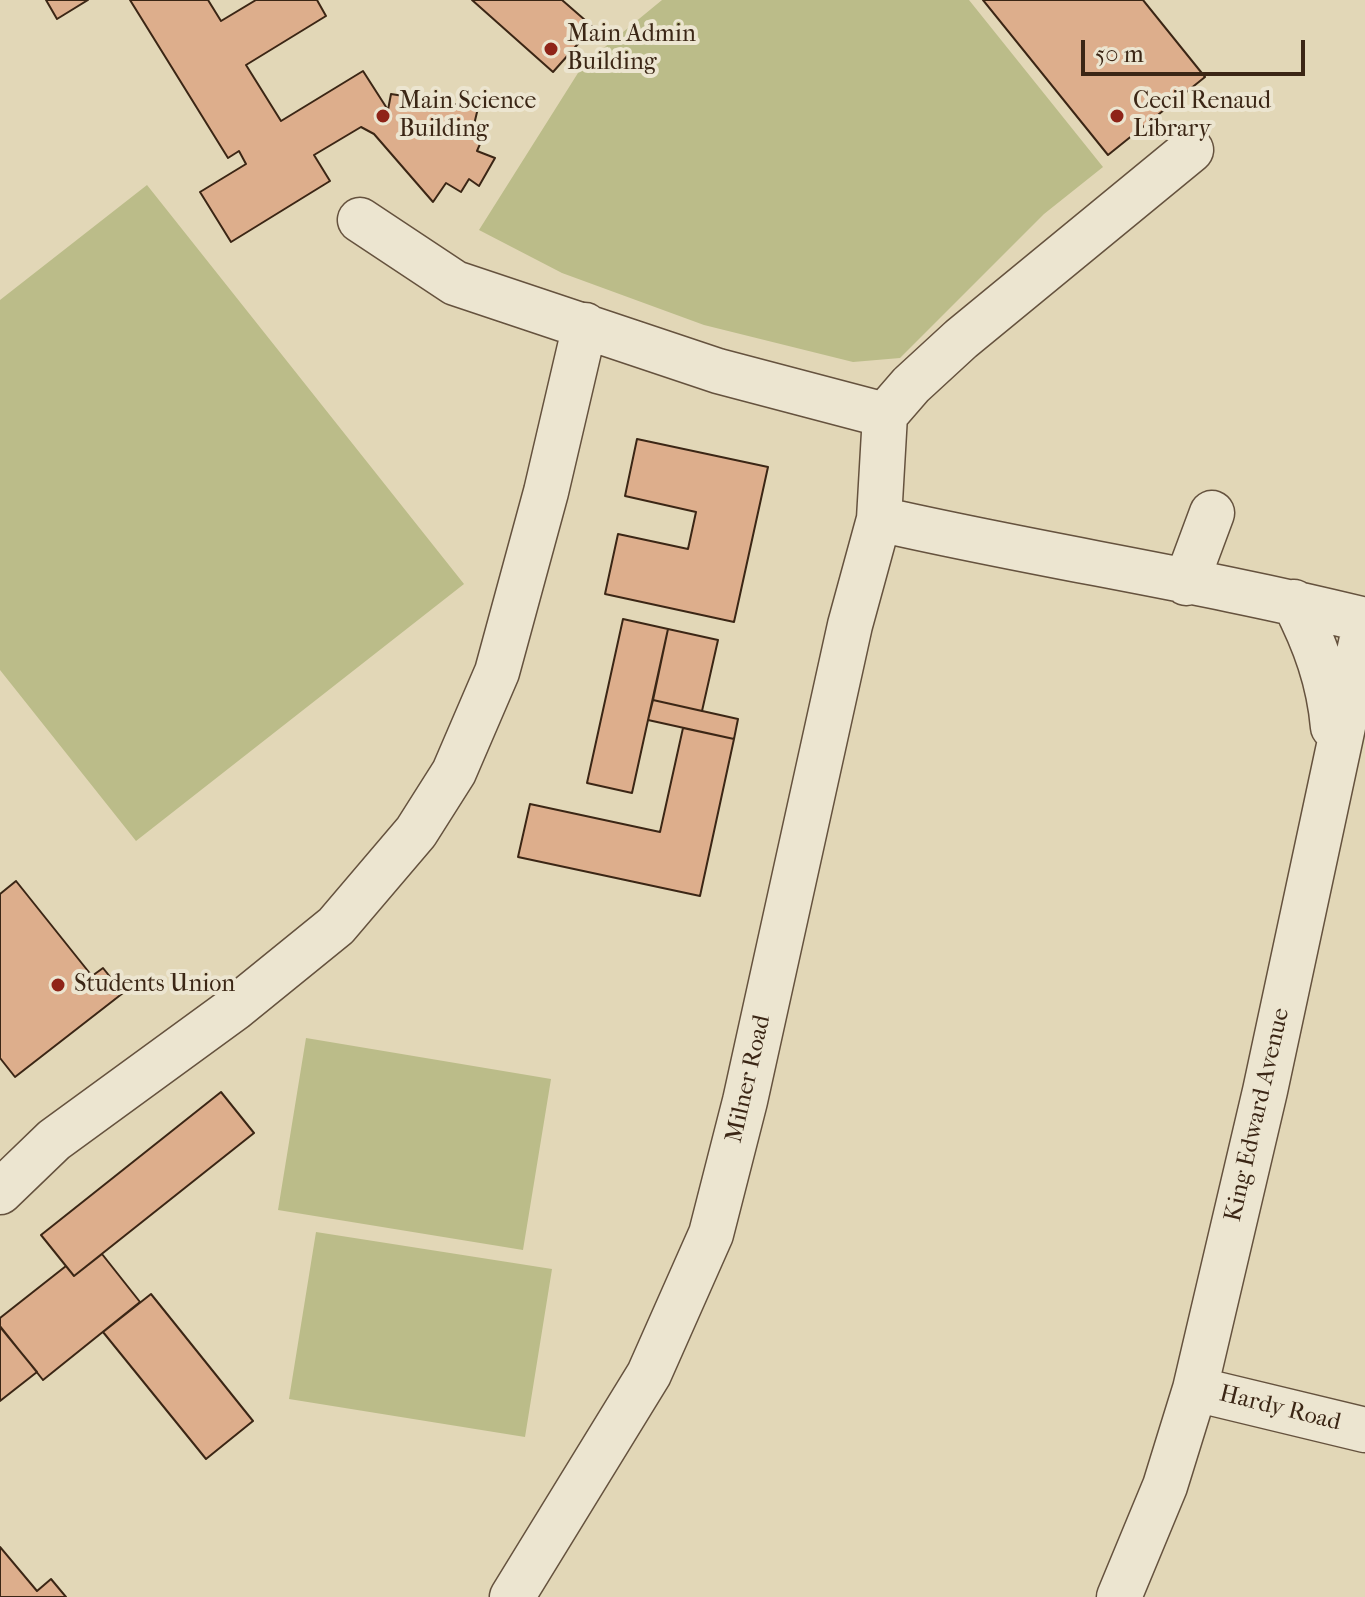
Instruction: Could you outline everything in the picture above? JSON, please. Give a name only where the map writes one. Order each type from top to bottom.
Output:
[{"type":"street","points":[[360,220],[455,283],[718,371],[885,415],[911,385],[961,339],[1191,150]]},
{"type":"street","points":[[0,1192],[54,1140],[235,1008],[336,926],[416,832],[454,772],[497,672],[542,506],[585,325]]},
{"type":"street","name":"Milner Road","points":[[512,1597],[649,1374],[711,1234],[745,1101],[850,625],[879,519],[885,415]]},
{"type":"street","points":[[1186,583],[1212,513]]},
{"type":"street","points":[[879,519],[1186,583],[1294,602],[1365,622]]},
{"type":"street","points":[[1294,602],[1310,633],[1329,687],[1336,758]]},
{"type":"street","name":"King Edward Avenue","points":[[1119,1597],[1165,1486],[1195,1389],[1265,1091],[1365,622]]},
{"type":"street","name":"Hardy Road","points":[[1195,1389],[1365,1430]]},
{"type":"green space","points":[[662,0],[969,0],[1103,167],[1044,214],[900,358],[853,362],[704,325],[562,273],[479,230],[583,65]]},
{"type":"green space","points":[[147,185],[464,584],[136,841],[0,670],[0,300]]},
{"type":"green space","points":[[306,1038],[551,1079],[523,1250],[278,1210]]},
{"type":"green space","points":[[316,1232],[552,1269],[525,1437],[289,1399]]},
{"type":"building","points":[[46,0],[88,0],[57,19]]},
{"type":"building","name":"Main Science Building","points":[[130,0],[208,0],[221,21],[256,0],[317,0],[326,16],[246,65],[281,121],[363,71],[388,110],[391,94],[478,108],[472,133],[483,137],[477,151],[495,158],[479,186],[469,179],[461,192],[446,183],[433,202],[374,134],[361,127],[314,155],[330,181],[231,242],[200,192],[246,164],[239,151],[228,158]]},
{"type":"building","name":"Main Admin Building","points":[[472,0],[562,0],[593,27],[553,72]]},
{"type":"building","name":"Cecil Renaud Library","points":[[983,0],[1143,0],[1205,77],[1108,155]]},
{"type":"building","points":[[637,439],[768,467],[734,622],[605,594],[618,534],[688,549],[696,512],[625,496]]},
{"type":"building","points":[[623,619],[668,629],[632,793],[587,783]]},
{"type":"building","points":[[668,629],[718,640],[702,711],[653,700]]},
{"type":"building","points":[[653,700],[738,719],[734,739],[648,720]]},
{"type":"building","points":[[683,728],[734,739],[700,896],[518,857],[530,804],[660,832]]},
{"type":"building","name":"Students Union","points":[[16,881],[92,976],[103,968],[123,993],[15,1077],[0,1058],[0,894]]},
{"type":"building","points":[[221,1092],[254,1133],[74,1276],[41,1235]]},
{"type":"building","points":[[102,1254],[140,1302],[43,1380],[0,1326],[0,1318],[66,1266],[74,1276]]},
{"type":"building","points":[[151,1294],[253,1421],[206,1459],[103,1332]]},
{"type":"building","points":[[0,1327],[37,1372],[0,1401]]},
{"type":"building","points":[[0,1547],[37,1591],[51,1579],[66,1597],[0,1597]]},
{"type":"place","name":"Main Admin Building","points":[[551,49]]},
{"type":"place","name":"Main Science Building","points":[[383,116]]},
{"type":"place","name":"Cecil Renaud Library","points":[[1117,116]]},
{"type":"place","name":"Students Union","points":[[58,985]]}]
